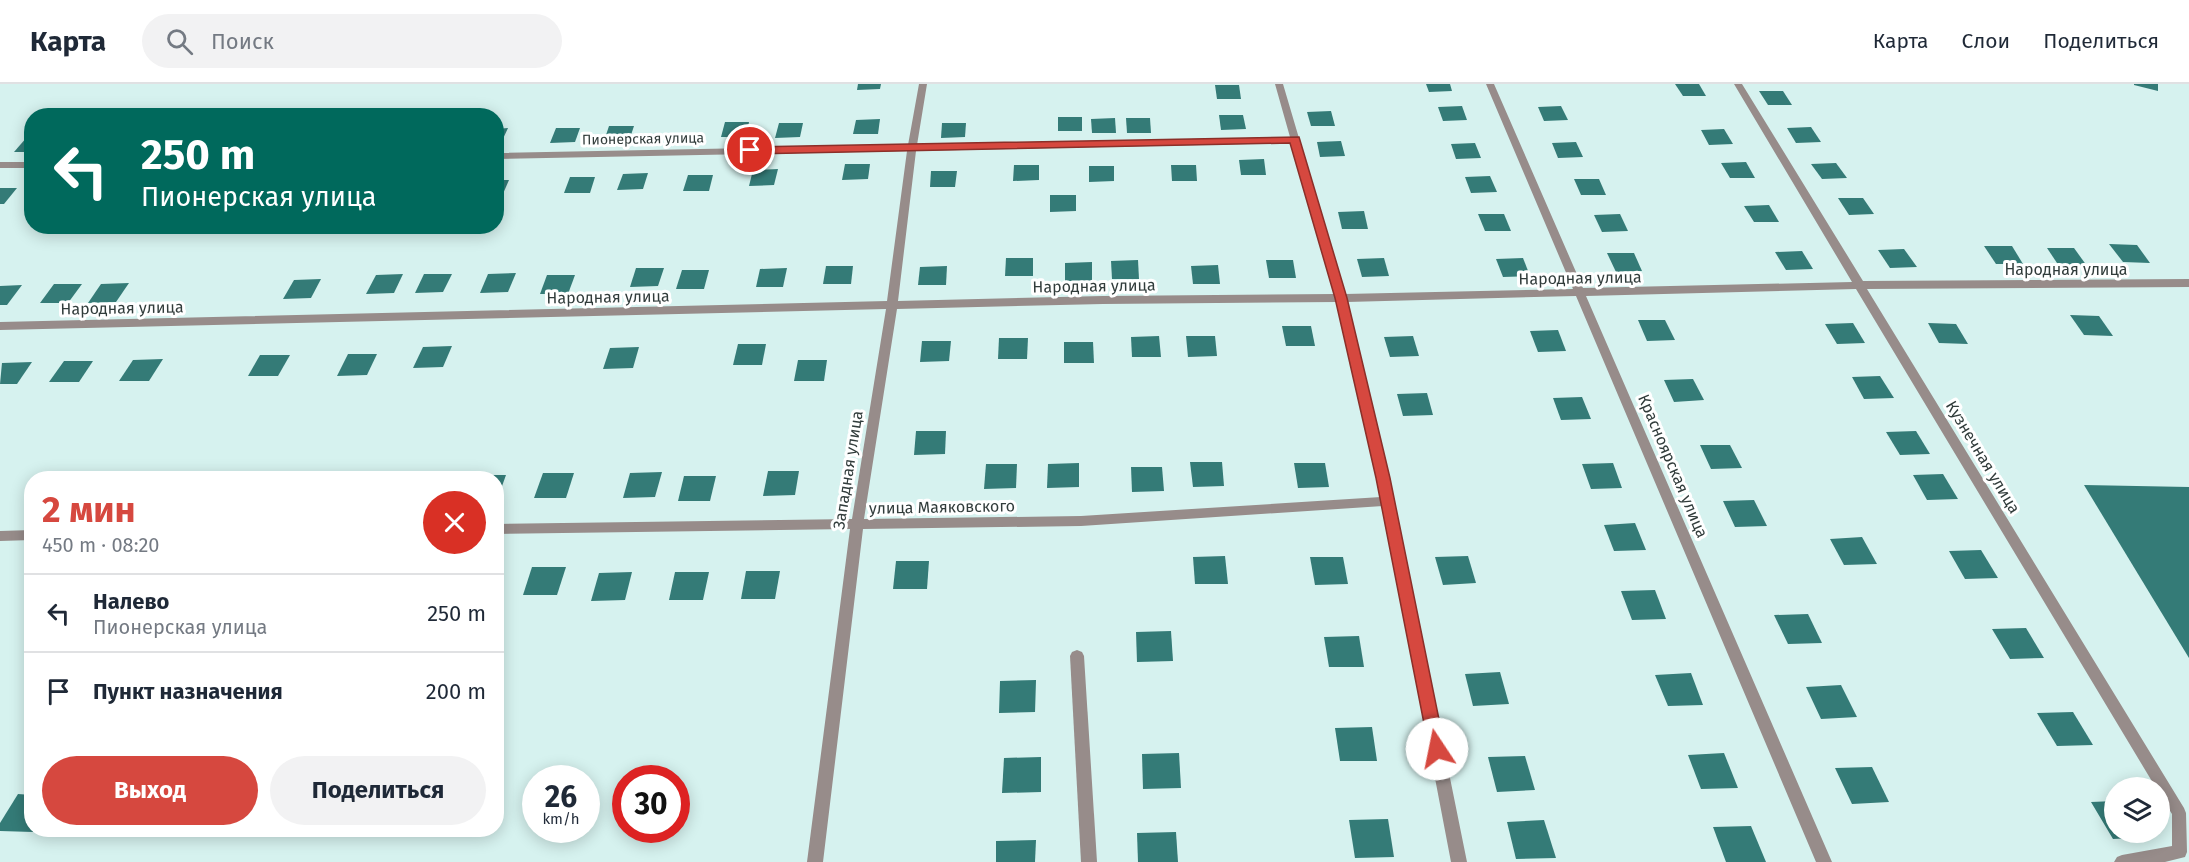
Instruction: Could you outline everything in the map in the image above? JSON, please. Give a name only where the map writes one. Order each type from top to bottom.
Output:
[{"type":"street","name":"Западная улица","points":[[815,862],[857,526],[892,305],[912,147],[923,84]]},
{"type":"street","points":[[1279,84],[1341,298],[1388,501],[1459,862]]},
{"type":"street","name":"Красноярская улица","points":[[1490,84],[1824,862]]},
{"type":"street","name":"Кузнечная улица","points":[[1738,84],[2179,813],[2180,852],[2122,862]]},
{"type":"street","name":"Пионерская улица","points":[[504,156],[1295,140]]},
{"type":"street","points":[[0,165],[24,165]]},
{"type":"street","name":"Народная улица","points":[[0,326],[892,305],[1582,294],[1861,285],[2189,282]]},
{"type":"street","name":"улица Маяковского","points":[[504,529],[857,526],[1081,521],[1388,501]]},
{"type":"street","points":[[0,536],[24,535]]},
{"type":"street","points":[[1077,656],[1089,862]]},
{"type":"building","points":[[858,84],[881,84],[880,89],[857,90]]},
{"type":"building","points":[[1426,84],[1450,84],[1452,91],[1429,92]]},
{"type":"building","points":[[1675,84],[1699,84],[1706,96],[1683,96]]},
{"type":"building","points":[[2134,84],[2158,84],[2158,91],[2134,85]]},
{"type":"building","points":[[1215,85],[1239,85],[1241,99],[1217,99]]},
{"type":"building","points":[[1759,91],[1783,91],[1792,105],[1768,105]]},
{"type":"building","points":[[1462,106],[1467,120],[1443,121],[1438,107]]},
{"type":"building","points":[[1561,106],[1568,120],[1544,121],[1538,107]]},
{"type":"building","points":[[1331,111],[1335,126],[1311,126],[1307,112]]},
{"type":"building","points":[[1219,115],[1243,115],[1246,129],[1221,130]]},
{"type":"building","points":[[1058,117],[1082,117],[1082,131],[1058,131]]},
{"type":"building","points":[[1115,118],[1116,133],[1092,133],[1091,119]]},
{"type":"building","points":[[1126,118],[1150,118],[1151,133],[1127,133]]},
{"type":"building","points":[[880,119],[878,134],[853,134],[856,120]]},
{"type":"building","points":[[725,122],[749,122],[746,137],[721,137]]},
{"type":"building","points":[[779,123],[803,123],[800,137],[775,138]]},
{"type":"building","points":[[942,123],[966,123],[965,137],[941,138]]},
{"type":"building","points":[[609,126],[634,126],[629,141],[604,141]]},
{"type":"building","points":[[1811,127],[1821,142],[1796,143],[1787,128]]},
{"type":"building","points":[[556,128],[580,128],[575,142],[550,143]]},
{"type":"building","points":[[1724,129],[1733,144],[1709,145],[1701,130]]},
{"type":"building","points":[[24,140],[24,152],[14,152]]},
{"type":"building","points":[[1341,141],[1345,156],[1320,157],[1317,142]]},
{"type":"building","points":[[1576,142],[1583,157],[1558,158],[1552,143]]},
{"type":"building","points":[[1475,143],[1481,158],[1456,159],[1451,144]]},
{"type":"building","points":[[1264,159],[1266,175],[1241,175],[1239,160]]},
{"type":"building","points":[[1746,162],[1755,178],[1730,178],[1721,163]]},
{"type":"building","points":[[1836,163],[1847,178],[1822,179],[1811,164]]},
{"type":"building","points":[[845,164],[870,164],[868,179],[842,180]]},
{"type":"building","points":[[1014,165],[1039,165],[1039,180],[1013,181]]},
{"type":"building","points":[[1171,165],[1196,165],[1197,181],[1172,181]]},
{"type":"building","points":[[1089,166],[1114,166],[1114,181],[1089,182]]},
{"type":"building","points":[[778,169],[774,185],[749,186],[753,170]]},
{"type":"building","points":[[931,171],[957,171],[955,187],[930,187]]},
{"type":"building","points":[[648,173],[643,189],[617,190],[623,174]]},
{"type":"building","points":[[688,175],[713,175],[709,191],[683,191]]},
{"type":"building","points":[[1490,176],[1497,192],[1471,193],[1465,177]]},
{"type":"building","points":[[570,177],[595,177],[590,193],[564,193]]},
{"type":"building","points":[[1574,179],[1599,179],[1606,195],[1581,195]]},
{"type":"building","points":[[504,180],[509,180],[504,191]]},
{"type":"building","points":[[0,188],[17,188],[4,204],[0,204]]},
{"type":"building","points":[[1050,195],[1076,195],[1076,211],[1050,212]]},
{"type":"building","points":[[1838,198],[1863,198],[1874,214],[1849,215]]},
{"type":"building","points":[[1769,205],[1779,222],[1754,222],[1744,206]]},
{"type":"building","points":[[1364,211],[1368,229],[1342,229],[1338,212]]},
{"type":"building","points":[[1478,214],[1504,214],[1511,231],[1485,231]]},
{"type":"building","points":[[1620,214],[1628,231],[1602,232],[1594,215]]},
{"type":"building","points":[[2109,244],[2137,245],[2150,263],[2123,262]]},
{"type":"building","points":[[1984,246],[2012,246],[2023,264],[1996,264]]},
{"type":"building","points":[[2047,248],[2074,248],[2087,266],[2059,266]]},
{"type":"building","points":[[1904,249],[1917,267],[1890,268],[1878,250]]},
{"type":"building","points":[[1802,251],[1813,269],[1786,270],[1775,252]]},
{"type":"building","points":[[1607,253],[1634,253],[1642,271],[1616,272]]},
{"type":"building","points":[[1006,258],[1033,258],[1033,276],[1005,276]]},
{"type":"building","points":[[1384,258],[1389,276],[1362,277],[1357,259]]},
{"type":"building","points":[[1523,258],[1530,276],[1503,277],[1496,259]]},
{"type":"building","points":[[1138,260],[1139,279],[1112,279],[1111,261]]},
{"type":"building","points":[[1266,260],[1293,260],[1296,278],[1269,278]]},
{"type":"building","points":[[1092,262],[1092,281],[1065,281],[1065,263]]},
{"type":"building","points":[[1218,265],[1220,284],[1193,284],[1191,266]]},
{"type":"building","points":[[826,266],[853,266],[851,284],[823,284]]},
{"type":"building","points":[[947,266],[946,285],[918,285],[920,267]]},
{"type":"building","points":[[636,268],[664,268],[658,286],[630,287]]},
{"type":"building","points":[[787,268],[783,287],[756,287],[760,269]]},
{"type":"building","points":[[682,270],[709,270],[704,289],[676,289]]},
{"type":"building","points":[[516,273],[508,292],[480,293],[488,274]]},
{"type":"building","points":[[403,274],[394,293],[366,294],[376,275]]},
{"type":"building","points":[[424,274],[452,274],[443,292],[415,293]]},
{"type":"building","points":[[547,275],[575,275],[568,294],[540,294]]},
{"type":"building","points":[[321,279],[311,298],[283,299],[294,280]]},
{"type":"building","points":[[129,283],[116,302],[88,303],[101,284]]},
{"type":"building","points":[[54,284],[82,284],[68,303],[40,303]]},
{"type":"building","points":[[22,285],[7,305],[0,305],[0,286]]},
{"type":"building","points":[[2070,315],[2099,316],[2113,336],[2084,335]]},
{"type":"building","points":[[1638,320],[1665,320],[1675,340],[1647,341]]},
{"type":"building","points":[[1853,323],[1865,343],[1837,344],[1825,324]]},
{"type":"building","points":[[1928,323],[1956,324],[1968,344],[1939,343]]},
{"type":"building","points":[[1282,326],[1311,326],[1315,346],[1286,346]]},
{"type":"building","points":[[1558,330],[1566,351],[1538,352],[1530,331]]},
{"type":"building","points":[[1159,336],[1161,357],[1132,357],[1131,337]]},
{"type":"building","points":[[1186,336],[1215,336],[1217,356],[1188,357]]},
{"type":"building","points":[[1413,336],[1419,356],[1390,357],[1384,337]]},
{"type":"building","points":[[999,338],[1028,338],[1027,359],[998,359]]},
{"type":"building","points":[[922,341],[951,341],[949,361],[920,362]]},
{"type":"building","points":[[1064,342],[1093,342],[1094,363],[1064,363]]},
{"type":"building","points":[[738,344],[766,344],[762,365],[733,365]]},
{"type":"building","points":[[452,346],[443,367],[413,368],[423,347]]},
{"type":"building","points":[[639,347],[633,368],[603,369],[610,348]]},
{"type":"building","points":[[348,354],[377,354],[367,375],[337,376]]},
{"type":"building","points":[[260,355],[290,355],[278,376],[248,376]]},
{"type":"building","points":[[163,359],[149,381],[119,381],[133,360]]},
{"type":"building","points":[[798,360],[827,360],[824,381],[794,381]]},
{"type":"building","points":[[64,361],[93,361],[79,382],[49,382]]},
{"type":"building","points":[[32,362],[17,384],[0,384],[2,363]]},
{"type":"building","points":[[1880,376],[1894,398],[1864,399],[1852,377]]},
{"type":"building","points":[[1693,379],[1704,400],[1674,402],[1664,380]]},
{"type":"building","points":[[1427,393],[1433,415],[1403,416],[1397,394]]},
{"type":"building","points":[[1582,397],[1591,419],[1561,420],[1553,398]]},
{"type":"building","points":[[916,431],[946,431],[945,454],[914,455]]},
{"type":"building","points":[[1916,431],[1930,454],[1900,455],[1886,432]]},
{"type":"building","points":[[1700,445],[1730,445],[1742,468],[1711,469]]},
{"type":"building","points":[[1190,462],[1222,462],[1224,486],[1193,487]]},
{"type":"building","points":[[1079,463],[1079,487],[1047,488],[1048,464]]},
{"type":"building","points":[[1294,463],[1325,463],[1329,487],[1298,488]]},
{"type":"building","points":[[1613,463],[1622,488],[1591,489],[1582,464]]},
{"type":"building","points":[[986,464],[1017,464],[1016,488],[984,489]]},
{"type":"building","points":[[1131,467],[1162,467],[1164,491],[1132,492]]},
{"type":"building","points":[[768,471],[799,471],[795,495],[763,496]]},
{"type":"building","points":[[662,472],[655,497],[623,498],[630,473]]},
{"type":"building","points":[[543,473],[574,473],[566,498],[534,498]]},
{"type":"building","points":[[1943,474],[1958,499],[1927,500],[1913,475]]},
{"type":"building","points":[[684,476],[716,476],[710,501],[678,501]]},
{"type":"building","points":[[2084,485],[2189,487],[2189,658]]},
{"type":"building","points":[[1754,500],[1767,526],[1735,527],[1723,501]]},
{"type":"building","points":[[1635,523],[1646,550],[1614,551],[1604,525]]},
{"type":"building","points":[[1862,537],[1877,564],[1844,565],[1830,539]]},
{"type":"building","points":[[1981,550],[1998,578],[1965,579],[1949,551]]},
{"type":"building","points":[[1225,556],[1228,584],[1195,584],[1193,557]]},
{"type":"building","points":[[1468,556],[1476,583],[1443,585],[1435,557]]},
{"type":"building","points":[[1310,557],[1343,557],[1348,584],[1315,585]]},
{"type":"building","points":[[896,561],[929,561],[927,589],[893,589]]},
{"type":"building","points":[[532,567],[566,567],[557,595],[523,595]]},
{"type":"building","points":[[746,571],[780,571],[775,599],[741,599]]},
{"type":"building","points":[[632,572],[625,600],[591,601],[599,573]]},
{"type":"building","points":[[675,572],[709,572],[703,600],[669,600]]},
{"type":"building","points":[[1655,590],[1666,619],[1632,620],[1621,591]]},
{"type":"building","points":[[1808,614],[1822,643],[1788,644],[1774,615]]},
{"type":"building","points":[[2026,628],[2044,658],[2010,659],[1992,629]]},
{"type":"building","points":[[1171,631],[1173,661],[1137,662],[1136,632]]},
{"type":"building","points":[[1359,636],[1364,667],[1329,667],[1324,637]]},
{"type":"building","points":[[1500,672],[1509,704],[1473,706],[1465,674]]},
{"type":"building","points":[[1691,673],[1703,705],[1668,706],[1655,675]]},
{"type":"building","points":[[1036,680],[1035,712],[999,713],[1000,681]]},
{"type":"building","points":[[1841,685],[1857,717],[1821,719],[1806,687]]},
{"type":"building","points":[[2073,712],[2093,745],[2057,746],[2037,713]]},
{"type":"building","points":[[1372,727],[1377,761],[1340,761],[1335,728]]},
{"type":"building","points":[[1179,753],[1181,788],[1143,789],[1142,754]]},
{"type":"building","points":[[1724,753],[1738,788],[1701,789],[1688,755]]},
{"type":"building","points":[[1525,756],[1535,790],[1497,792],[1488,757]]},
{"type":"building","points":[[1041,757],[1041,792],[1002,793],[1004,758]]},
{"type":"building","points":[[1872,767],[1889,802],[1852,804],[1835,768]]},
{"type":"building","points":[[18,794],[24,794],[24,832],[0,831],[0,823]]},
{"type":"building","points":[[2104,801],[2104,824],[2091,802]]},
{"type":"building","points":[[1388,819],[1394,857],[1355,858],[1349,820]]},
{"type":"building","points":[[1544,820],[1556,858],[1516,859],[1507,822]]},
{"type":"building","points":[[1751,826],[1766,862],[1726,862],[1713,827]]},
{"type":"building","points":[[1176,832],[1178,862],[1138,862],[1137,833]]},
{"type":"building","points":[[1036,840],[1035,862],[996,862],[996,841]]},
{"type":"route","points":[[750,150],[1295,140],[1341,298],[1383,478],[1437,749]]}]
